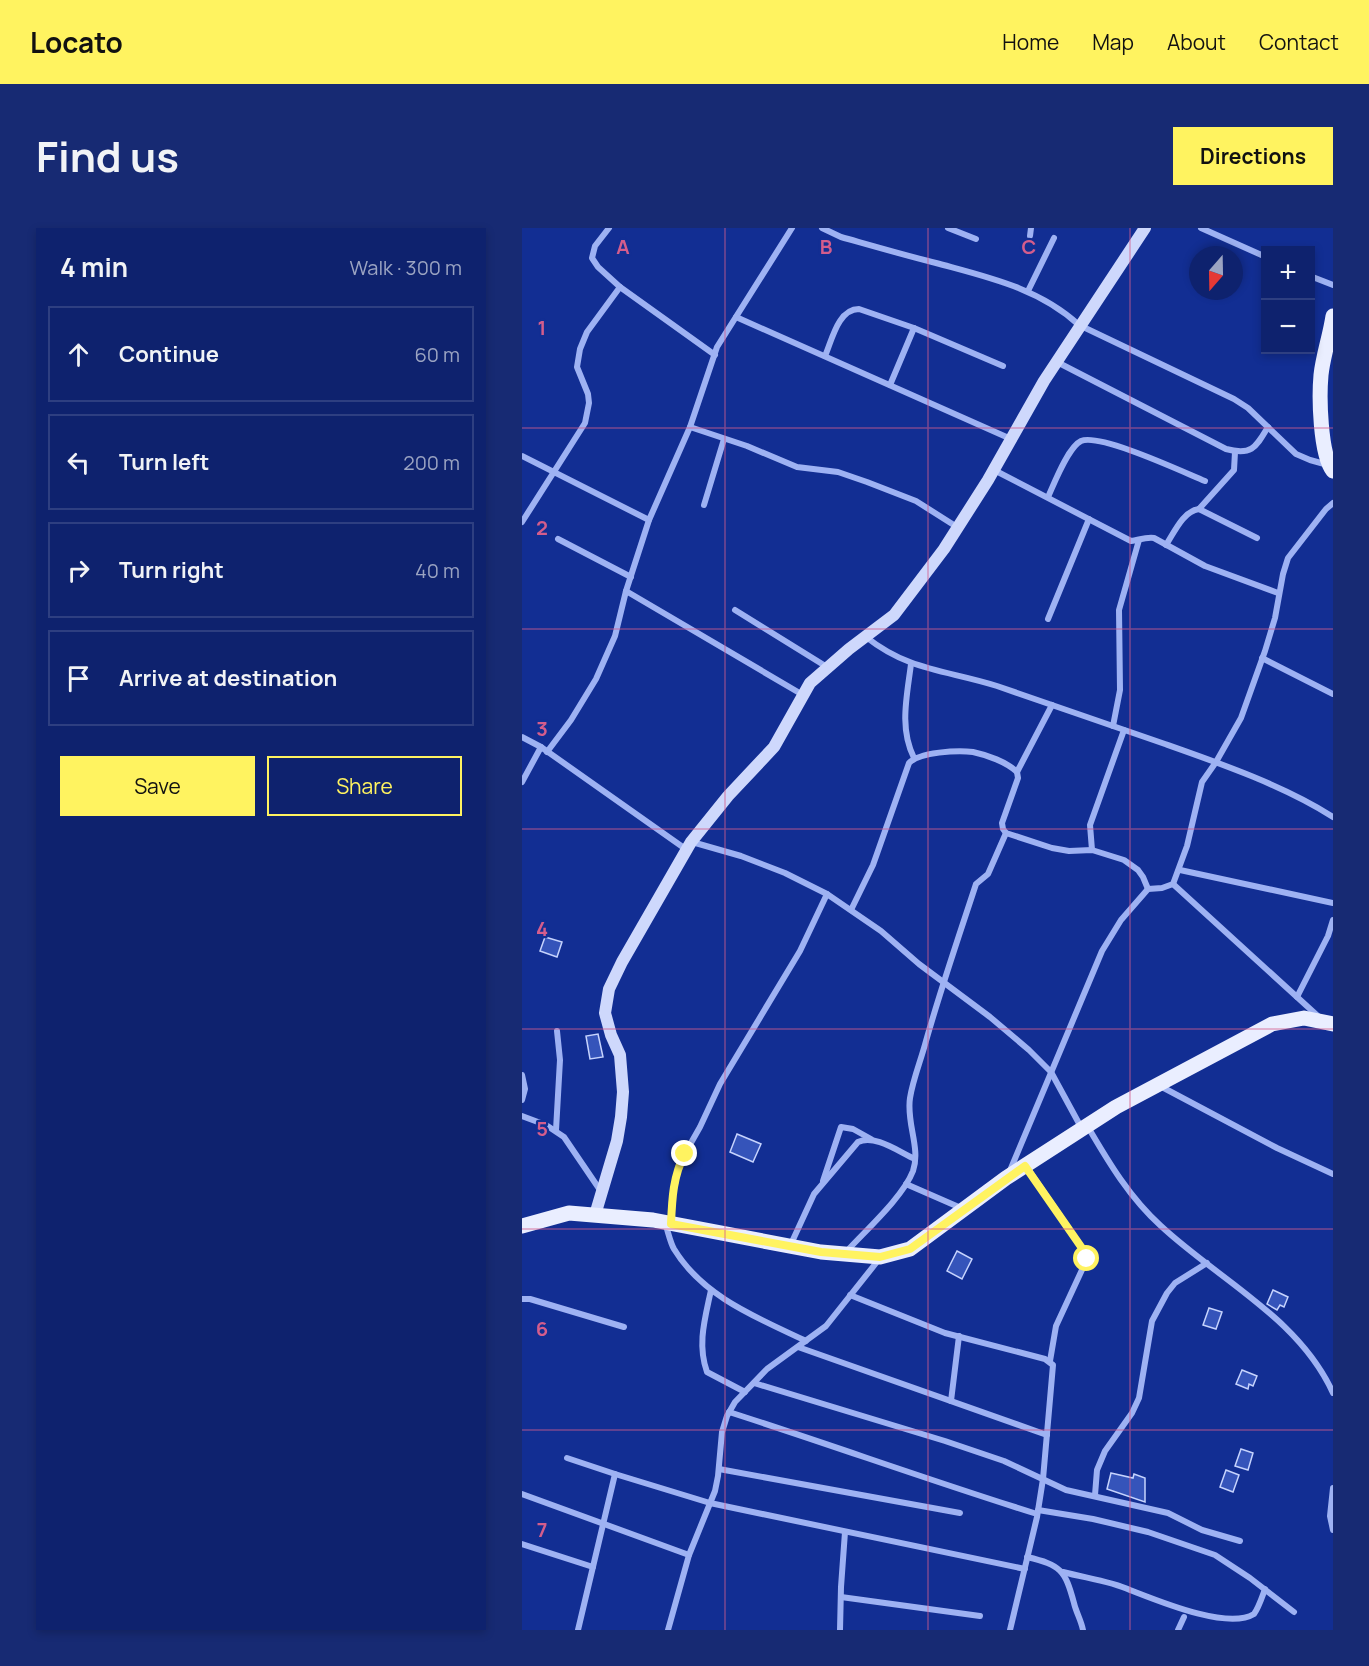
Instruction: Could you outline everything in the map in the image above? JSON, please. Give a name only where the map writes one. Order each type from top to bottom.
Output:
[{"type":"main road","points":[[1331,468],[1325,452],[1320,406],[1321,374],[1333,316]]},
{"type":"main road","points":[[522,1226],[569,1213],[595,1215],[668,1223],[790,1246],[880,1257],[910,1249],[1006,1179],[1116,1107],[1272,1024],[1304,1018],[1328,1022]]},
{"type":"street","points":[[609,228],[595,246],[592,258],[598,267],[620,287],[715,355]]},
{"type":"street","points":[[522,782],[544,749],[571,720],[596,679],[615,636],[626,591],[649,520],[690,427],[715,355],[792,228]]},
{"type":"street","points":[[822,228],[842,237],[1002,280],[1028,291],[1069,315],[1079,325],[1234,399],[1248,408],[1296,454],[1331,468]]},
{"type":"street","points":[[948,228],[976,239]]},
{"type":"street","points":[[1030,236],[1031,228]]},
{"type":"street","points":[[595,1215],[617,1141],[623,1092],[620,1055],[604,1013],[609,989],[622,962],[689,846],[728,796],[774,747],[810,683],[865,636],[894,615],[957,527],[994,470],[1056,361],[1145,228]]},
{"type":"street","points":[[1201,228],[1261,254]]},
{"type":"street","points":[[1028,291],[1054,238]]},
{"type":"street","points":[[1315,278],[1333,285]]},
{"type":"street","points":[[522,522],[585,423],[588,412],[588,394],[577,367],[580,349],[587,332],[620,287]]},
{"type":"street","points":[[825,356],[843,316],[852,309],[859,309],[914,328],[1003,366]]},
{"type":"street","points":[[736,317],[1011,439]]},
{"type":"street","points":[[890,386],[914,328]]},
{"type":"street","points":[[1056,361],[1235,452],[1252,450],[1268,427]]},
{"type":"street","points":[[690,427],[797,467],[838,472],[867,482],[916,501],[957,527]]},
{"type":"street","points":[[704,505],[724,439]]},
{"type":"street","points":[[1048,497],[1071,452],[1081,441],[1089,440],[1112,444],[1205,481]]},
{"type":"street","points":[[1199,509],[1234,470],[1235,452]]},
{"type":"street","points":[[522,456],[649,520]]},
{"type":"street","points":[[994,470],[1131,541],[1146,537],[1154,538],[1205,566],[1278,593]]},
{"type":"street","points":[[1006,1179],[1102,951],[1121,920],[1148,889],[1173,884],[1180,870],[1202,782],[1241,718],[1262,658],[1275,618],[1278,593],[1288,558],[1333,503]]},
{"type":"street","points":[[1166,545],[1185,516],[1199,509],[1257,538]]},
{"type":"street","points":[[1048,619],[1089,519]]},
{"type":"street","points":[[558,539],[631,577]]},
{"type":"street","points":[[1113,726],[1120,690],[1119,610],[1139,540]]},
{"type":"street","points":[[626,591],[803,696]]},
{"type":"street","points":[[735,610],[828,668]]},
{"type":"street","points":[[865,636],[884,651],[911,664],[975,679],[1216,762],[1333,817]]},
{"type":"street","points":[[1262,658],[1333,694]]},
{"type":"street","points":[[911,664],[905,730],[908,747],[914,758]]},
{"type":"street","points":[[1052,705],[1017,772],[1018,778],[1002,823],[1003,830],[1030,842],[1062,850],[1092,850],[1131,864],[1143,877],[1148,889]]},
{"type":"street","points":[[1092,850],[1090,825],[1125,730]]},
{"type":"street","points":[[522,736],[689,846],[741,856],[785,873],[827,894],[881,931],[990,1017],[1051,1072],[1114,1172],[1136,1200],[1161,1227],[1267,1311],[1294,1336],[1325,1374],[1333,1393]]},
{"type":"street","points":[[852,910],[873,865],[907,768],[914,758],[923,755],[971,752],[987,756],[1017,772]]},
{"type":"street","points":[[843,1254],[906,1184],[913,1169],[916,1153],[909,1119],[910,1098],[943,982],[976,884],[988,874],[1006,833]]},
{"type":"street","points":[[1180,870],[1333,903]]},
{"type":"street","points":[[1173,884],[1297,997],[1328,1022]]},
{"type":"street","points":[[806,1341],[737,1308],[711,1290],[690,1270],[673,1248],[668,1223],[679,1164],[700,1127],[720,1084],[800,951],[827,894]]},
{"type":"street","points":[[1297,997],[1328,936],[1333,920]]},
{"type":"street","points":[[556,1130],[560,1060],[557,1031]]},
{"type":"street","points":[[522,1074],[525,1089],[522,1100]]},
{"type":"street","points":[[1157,1085],[1277,1148],[1333,1174]]},
{"type":"street","points":[[522,1116],[556,1130],[571,1145],[602,1194]]},
{"type":"street","points":[[822,1184],[841,1127],[853,1130],[915,1159]]},
{"type":"street","points":[[790,1246],[808,1205],[822,1184],[858,1142],[865,1139],[874,1140]]},
{"type":"street","points":[[1010,1630],[1043,1479],[1054,1370],[1050,1361],[1056,1326],[1087,1259],[1084,1251],[1025,1166]]},
{"type":"street","points":[[906,1184],[964,1209]]},
{"type":"street","points":[[668,1630],[689,1555],[715,1491],[722,1432],[729,1412],[735,1402],[767,1369],[826,1326],[880,1257]]},
{"type":"street","points":[[1095,1495],[1097,1470],[1105,1451],[1132,1413],[1139,1398],[1152,1321],[1175,1283],[1207,1263]]},
{"type":"street","points":[[711,1290],[701,1340],[702,1357],[707,1372],[745,1392]]},
{"type":"street","points":[[850,1295],[917,1323],[1050,1361]]},
{"type":"street","points":[[522,1299],[530,1299],[624,1327]]},
{"type":"street","points":[[951,1401],[959,1336]]},
{"type":"street","points":[[798,1347],[1047,1435]]},
{"type":"street","points":[[754,1383],[1004,1461],[1066,1490],[1168,1513],[1202,1530],[1240,1541]]},
{"type":"street","points":[[729,1412],[839,1447],[961,1490],[1037,1512],[1093,1519],[1148,1532],[1190,1546],[1215,1555],[1294,1612]]},
{"type":"street","points":[[567,1458],[710,1503],[1025,1569]]},
{"type":"street","points":[[719,1469],[960,1513]]},
{"type":"street","points":[[578,1630],[615,1474]]},
{"type":"street","points":[[1333,1488],[1330,1516],[1333,1530]]},
{"type":"street","points":[[522,1494],[689,1555]]},
{"type":"street","points":[[840,1630],[845,1532]]},
{"type":"street","points":[[522,1544],[593,1567]]},
{"type":"street","points":[[1027,1557],[1054,1565],[1063,1572],[1130,1589],[1187,1619],[1178,1630]]},
{"type":"street","points":[[1063,1572],[1071,1588],[1083,1630]]},
{"type":"street","points":[[1240,1626],[1254,1615],[1265,1589]]},
{"type":"street","points":[[841,1597],[980,1616]]},
{"type":"building","points":[[545,937],[562,942],[557,957],[540,951]]},
{"type":"building","points":[[598,1034],[603,1057],[590,1059],[586,1036]]},
{"type":"building","points":[[737,1134],[761,1144],[753,1162],[730,1152]]},
{"type":"building","points":[[957,1251],[972,1259],[962,1279],[947,1271]]},
{"type":"building","points":[[1273,1290],[1288,1297],[1284,1307],[1280,1305],[1277,1310],[1267,1304]]},
{"type":"building","points":[[1209,1308],[1222,1312],[1216,1329],[1203,1325]]},
{"type":"building","points":[[1242,1370],[1257,1376],[1253,1386],[1249,1384],[1248,1389],[1236,1384]]},
{"type":"building","points":[[1241,1449],[1253,1453],[1248,1470],[1235,1466]]},
{"type":"building","points":[[1226,1470],[1239,1475],[1233,1492],[1220,1487]]},
{"type":"building","points":[[1111,1473],[1133,1478],[1134,1474],[1145,1478],[1145,1502],[1107,1489]]},
{"type":"route","points":[[685,1154],[679,1164],[675,1181],[671,1224],[821,1252],[880,1257],[910,1249],[1025,1166],[1084,1251],[1087,1259]]}]
